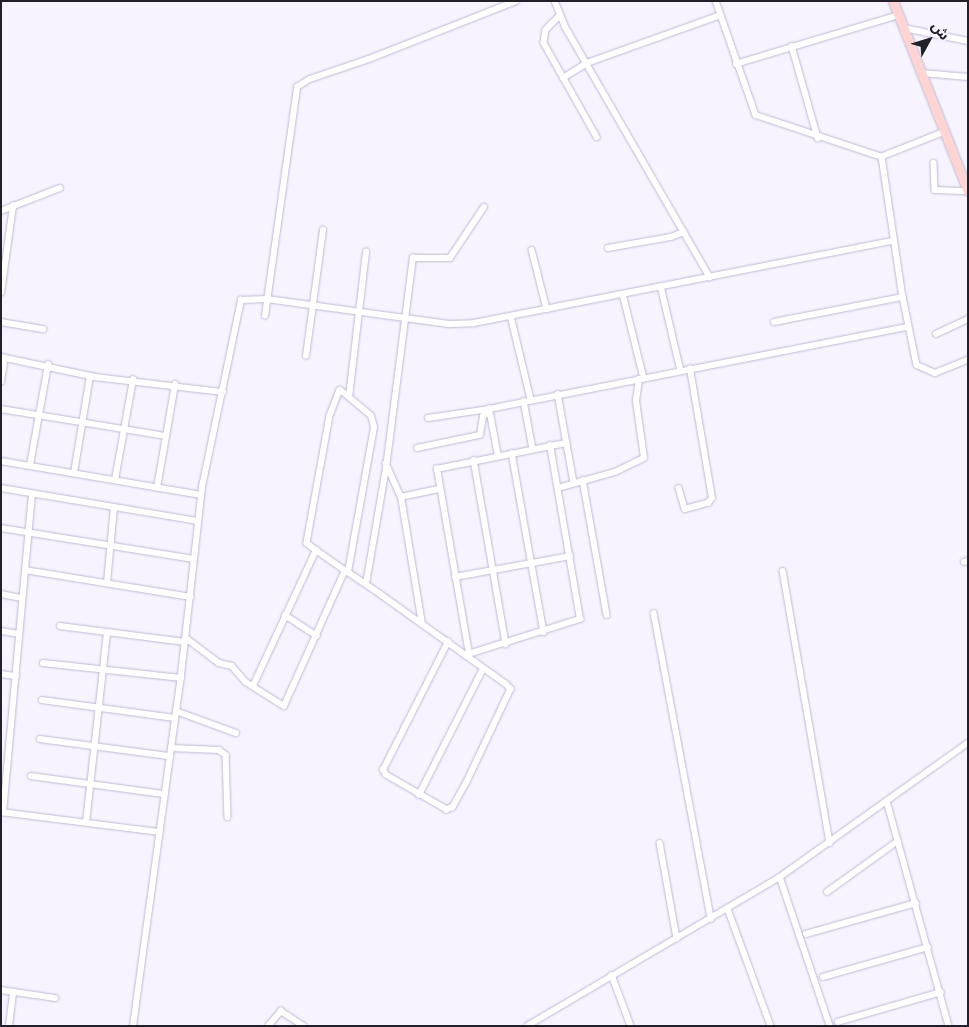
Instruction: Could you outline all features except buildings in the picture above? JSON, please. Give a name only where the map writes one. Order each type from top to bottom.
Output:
[{"type":"street","points":[[265,316],[297,87],[310,79],[369,59],[516,1]]},
{"type":"street","points":[[555,1],[560,16],[710,277]]},
{"type":"street","points":[[716,1],[736,64],[756,115],[818,138],[882,157],[945,132]]},
{"type":"street","points":[[894,1],[968,191],[935,190],[934,163]]},
{"type":"street","points":[[736,64],[899,15]]},
{"type":"street","points":[[560,16],[543,36],[546,48],[597,137]]},
{"type":"street","points":[[563,78],[587,63],[721,16]]},
{"type":"street","points":[[904,28],[968,41]]},
{"type":"street","points":[[792,46],[818,138]]},
{"type":"street","points":[[922,74],[968,77]]},
{"type":"street","points":[[882,157],[893,241],[914,358],[921,369],[942,372],[968,360]]},
{"type":"street","points":[[1,211],[60,188]]},
{"type":"street","points":[[1,293],[4,251],[13,206]]},
{"type":"street","points":[[366,584],[386,463],[413,258],[450,258],[484,207]]},
{"type":"street","points":[[306,356],[314,306],[322,230]]},
{"type":"street","points":[[608,248],[671,237],[684,232]]},
{"type":"street","points":[[133,1026],[181,678],[201,495],[242,300],[267,300],[450,324],[510,316],[893,241]]},
{"type":"street","points":[[532,250],[546,309]]},
{"type":"street","points":[[349,397],[366,252]]},
{"type":"street","points":[[661,286],[680,371]]},
{"type":"street","points":[[558,488],[616,472],[644,458],[636,401],[642,378],[623,294]]},
{"type":"street","points":[[774,322],[902,297]]},
{"type":"street","points":[[510,316],[531,400]]},
{"type":"street","points":[[936,334],[968,319]]},
{"type":"street","points":[[1,322],[43,328]]},
{"type":"street","points":[[428,418],[489,411],[558,394],[908,327]]},
{"type":"street","points":[[1,382],[3,357],[48,365],[90,376],[175,384],[223,392]]},
{"type":"street","points":[[30,465],[48,365]]},
{"type":"street","points":[[679,488],[685,509],[708,503],[712,498],[690,369]]},
{"type":"street","points":[[74,473],[90,376]]},
{"type":"street","points":[[115,480],[132,380]]},
{"type":"street","points":[[157,488],[175,384]]},
{"type":"street","points":[[60,626],[107,633],[185,640],[219,663],[232,666],[253,686],[284,706],[347,571],[374,427],[371,416],[349,397],[338,391],[330,416],[306,541],[316,550],[347,571],[366,584],[467,655],[483,669],[509,686],[512,692],[475,766],[450,810],[386,776],[383,770],[448,642]]},
{"type":"street","points":[[558,394],[574,483]]},
{"type":"street","points":[[524,401],[533,449]]},
{"type":"street","points":[[1,409],[166,436]]},
{"type":"street","points":[[417,448],[480,435],[483,416],[489,411]]},
{"type":"street","points":[[489,411],[498,456]]},
{"type":"street","points":[[467,655],[439,490],[438,468],[566,443]]},
{"type":"street","points":[[467,655],[580,619],[550,446]]},
{"type":"street","points":[[512,453],[544,632]]},
{"type":"street","points":[[474,460],[506,644]]},
{"type":"street","points":[[1,461],[201,495]]},
{"type":"street","points":[[386,463],[401,496],[422,624]]},
{"type":"street","points":[[583,480],[607,615]]},
{"type":"street","points":[[1,488],[32,495],[198,521]]},
{"type":"street","points":[[401,496],[439,490]]},
{"type":"street","points":[[32,495],[2,812],[160,832]]},
{"type":"street","points":[[107,583],[114,507]]},
{"type":"street","points":[[1,528],[194,559]]},
{"type":"street","points":[[253,686],[316,550]]},
{"type":"street","points":[[455,577],[570,556]]},
{"type":"street","points":[[25,570],[191,597]]},
{"type":"street","points":[[783,571],[830,843]]},
{"type":"street","points":[[1,594],[22,598]]},
{"type":"street","points":[[654,613],[711,919]]},
{"type":"street","points":[[286,615],[317,636]]},
{"type":"street","points":[[1,631],[19,634]]},
{"type":"street","points":[[86,823],[107,633]]},
{"type":"street","points":[[42,663],[181,678]]},
{"type":"street","points":[[420,795],[483,669]]},
{"type":"street","points":[[1,674],[16,676]]},
{"type":"street","points":[[42,700],[175,718]]},
{"type":"street","points":[[176,711],[236,733]]},
{"type":"street","points":[[40,739],[170,756]]},
{"type":"street","points":[[526,1026],[780,877],[968,743]]},
{"type":"street","points":[[171,748],[219,750],[226,755],[228,817]]},
{"type":"street","points":[[31,776],[165,794]]},
{"type":"street","points":[[887,801],[949,1026]]},
{"type":"street","points":[[827,892],[898,841]]},
{"type":"street","points":[[660,843],[677,938]]},
{"type":"street","points":[[780,877],[830,1026]]},
{"type":"street","points":[[806,934],[916,902]]},
{"type":"street","points":[[728,909],[771,1026]]},
{"type":"street","points":[[823,977],[928,947]]},
{"type":"street","points":[[612,975],[631,1026]]},
{"type":"street","points":[[1,990],[55,998]]},
{"type":"street","points":[[9,1026],[13,992]]},
{"type":"street","points":[[838,1022],[941,992]]},
{"type":"street","points":[[268,1026],[281,1011],[304,1026]]}]
